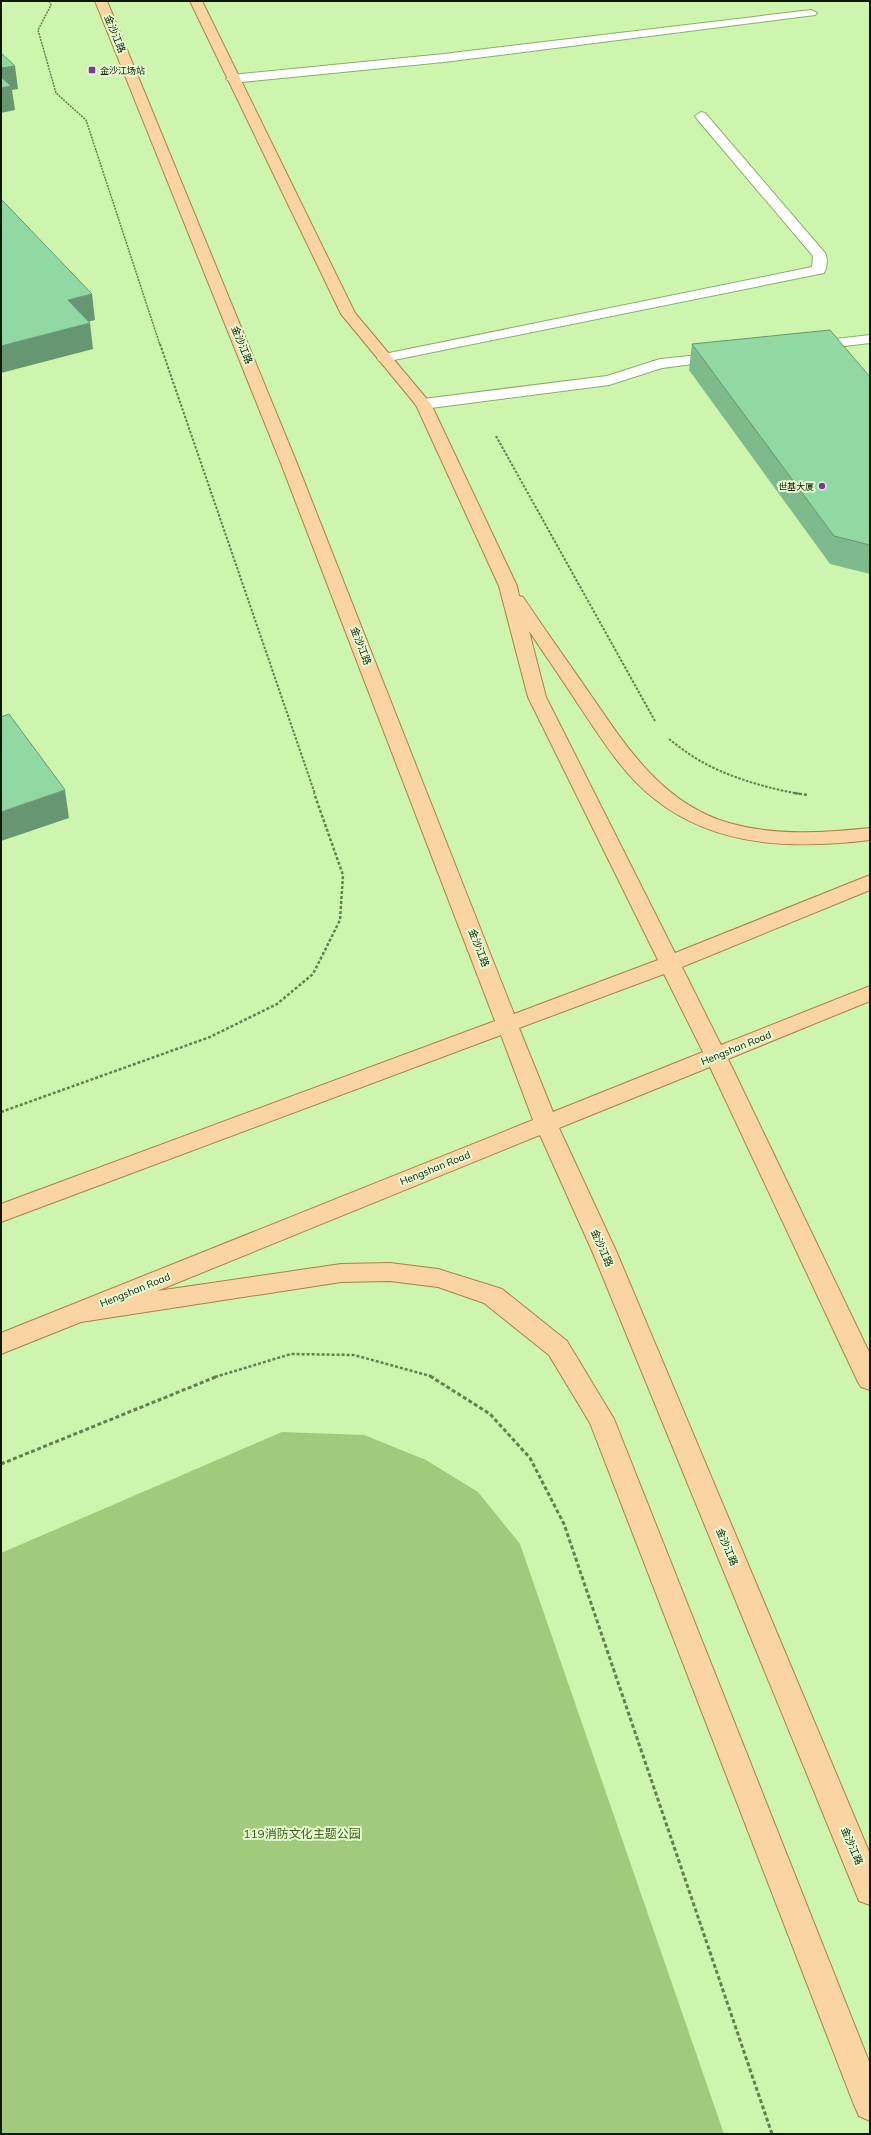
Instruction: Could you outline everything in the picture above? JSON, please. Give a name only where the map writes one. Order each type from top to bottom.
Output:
[{"type":"main road","name":"金沙江路","points":[[101,1],[247,359],[508,1023],[546,1124],[605,1253],[870,1890]]},
{"type":"main road","points":[[196,1],[232,79],[348,314],[423,404],[508,586],[615,746],[644,780],[676,806],[715,825],[744,834],[816,839],[870,834]]},
{"type":"main road","points":[[508,586],[537,696],[716,1057],[870,1380]]},
{"type":"main road","points":[[1,1213],[669,964],[870,882]]},
{"type":"main road","name":"Hengshan Road","points":[[1,1344],[716,1057],[870,993]]},
{"type":"main road","points":[[77,1313],[342,1272],[390,1272],[438,1278],[493,1296],[558,1348],[601,1419],[870,2105]]},
{"type":"lane","points":[[232,79],[488,54],[811,13]]},
{"type":"lane","points":[[384,358],[818,270],[820,256],[700,116]]},
{"type":"lane","points":[[800,348],[870,339]]},
{"type":"lane","points":[[423,404],[609,380],[660,364],[730,356]]},
{"type":"path","points":[[1,1112],[210,1037],[277,1004],[313,974],[340,920],[343,875],[189,433],[86,120],[56,93],[38,30],[51,5],[49,1]]},
{"type":"path","points":[[466,399],[493,432],[657,725]]},
{"type":"path","points":[[666,737],[698,759],[721,770],[792,793],[815,796]]},
{"type":"path","points":[[1,1464],[208,1379],[291,1354],[354,1355],[434,1377],[490,1414],[530,1458],[564,1524],[772,2134]]},
{"type":"green space","name":"119消防文化主题公园","points":[[282,1432],[364,1435],[426,1460],[478,1492],[520,1544],[724,2134],[1,2134],[1,1553]]},
{"type":"building","points":[[1,53],[15,66],[1,68]]},
{"type":"building","points":[[1,77],[11,86],[1,88]]},
{"type":"building","points":[[1,199],[92,294],[68,300],[90,323],[1,346]]},
{"type":"building","name":"世基大厦","points":[[830,330],[870,377],[870,545],[834,536],[692,344]]},
{"type":"building","points":[[9,714],[65,790],[1,812],[1,717]]},
{"type":"place","name":"金沙江场站","points":[[92,70]]},
{"type":"place","name":"世基大厦","points":[[822,486]]}]
